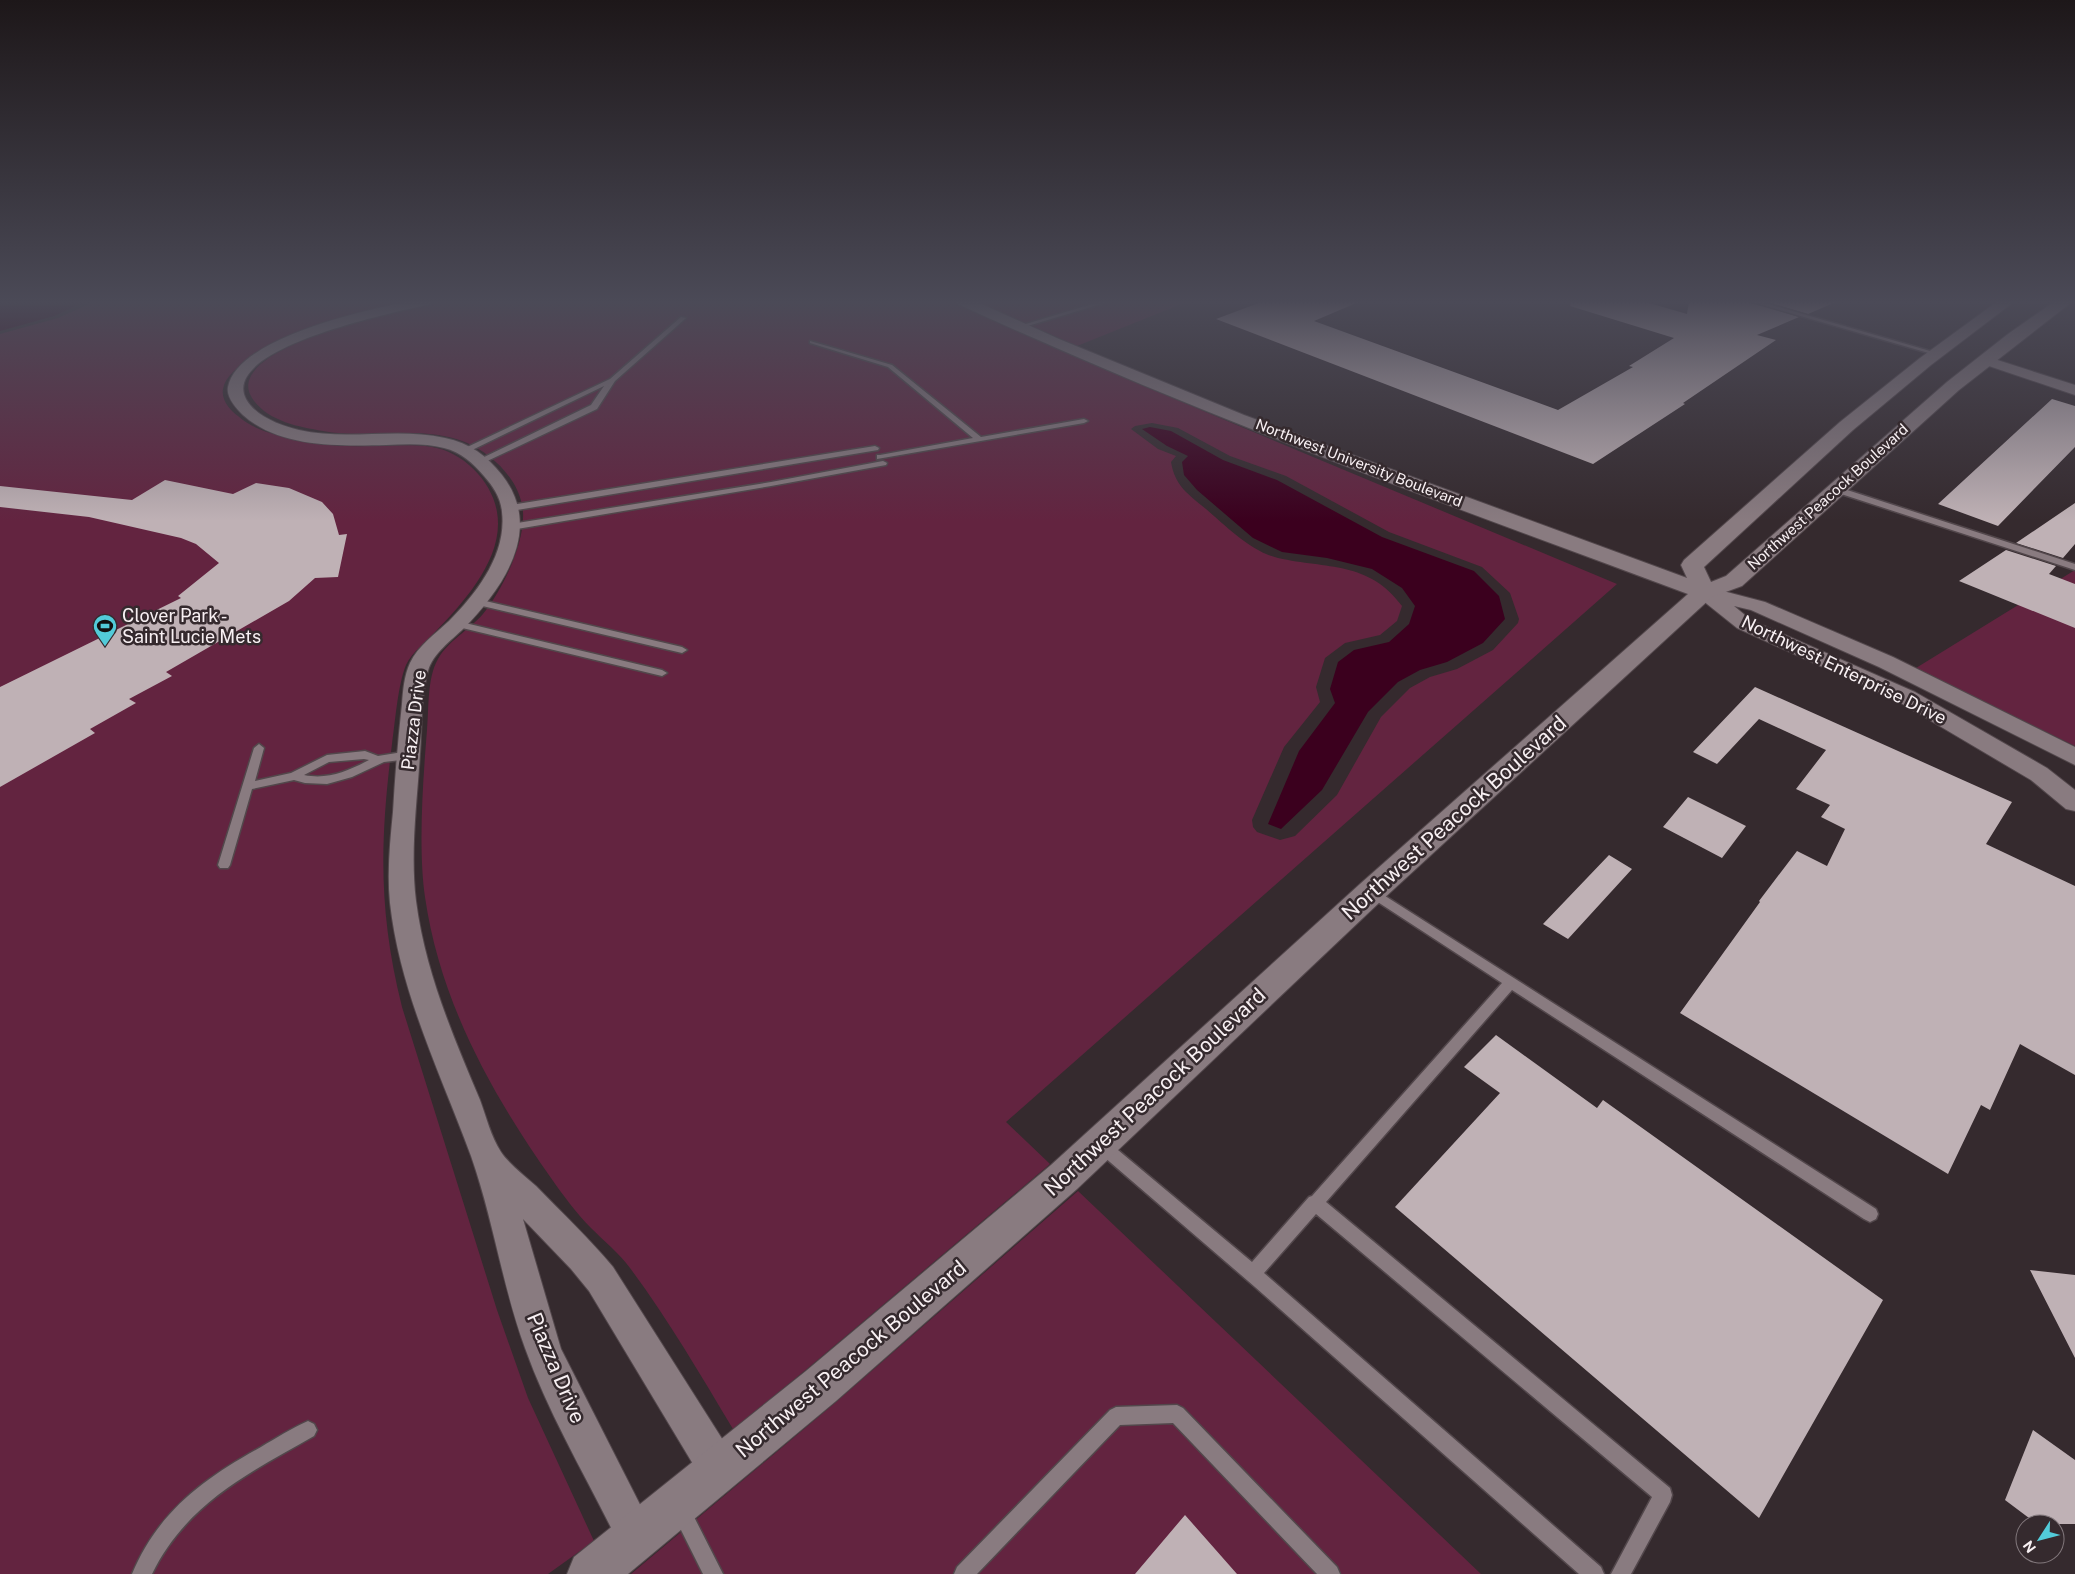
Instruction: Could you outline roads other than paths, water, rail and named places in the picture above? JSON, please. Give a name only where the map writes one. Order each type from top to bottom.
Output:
[{"type":"street","points":[[243,374],[236,383],[236,393],[245,408],[257,419],[288,431],[329,439],[431,441],[454,445],[472,455],[502,487],[511,518]]},
{"type":"street","name":"Northwest University Boulevard","points":[[1131,374],[1281,434],[1704,592]]},
{"type":"street","points":[[1704,592],[1692,566],[1828,440],[1908,374]]},
{"type":"street","name":"Northwest Peacock Boulevard","points":[[592,1574],[821,1386],[1100,1144],[1371,892],[1704,592],[1734,581],[1967,374]]},
{"type":"street","points":[[2033,374],[2075,390]]},
{"type":"street","points":[[2048,374],[2075,382]]},
{"type":"street","name":"Piazza Drive","points":[[511,518],[500,564],[477,602],[427,654],[418,670],[409,755],[402,863],[403,900],[415,966],[433,1023],[489,1162],[541,1344],[560,1386],[636,1536]]},
{"type":"street","name":"Northwest Enterprise Drive","points":[[1704,592],[1758,606],[1886,662],[2075,757]]},
{"type":"street","name":"Northwest Enterprise Drive","points":[[1704,592],[1744,624],[1907,697],[2039,774],[2075,803]]},
{"type":"street","name":"Piazza Drive","points":[[489,1162],[583,1257],[601,1279],[719,1470]]},
{"type":"lane","points":[[472,455],[612,380],[618,374]]},
{"type":"lane","points":[[900,374],[979,439]]},
{"type":"lane","points":[[472,455],[594,407],[612,380]]},
{"type":"lane","points":[[511,518],[1084,421]]},
{"type":"lane","points":[[511,518],[771,484],[879,456]]},
{"type":"lane","points":[[1838,490],[2075,567]]},
{"type":"lane","points":[[477,602],[682,650]]},
{"type":"lane","points":[[457,624],[662,673]]},
{"type":"lane","points":[[224,865],[259,748]]},
{"type":"lane","points":[[248,786],[294,776],[327,759],[365,754],[379,760]]},
{"type":"lane","points":[[294,776],[308,780],[324,781],[353,774],[379,760],[409,755]]},
{"type":"lane","points":[[1371,892],[1870,1214]]},
{"type":"lane","points":[[1252,1273],[1511,982]]},
{"type":"lane","points":[[1100,1144],[1252,1273],[1594,1574]]},
{"type":"lane","points":[[1314,1202],[1662,1495],[1621,1574]]},
{"type":"lane","points":[[964,1574],[1116,1416],[1177,1414],[1325,1572]]},
{"type":"lane","points":[[142,1574],[160,1539],[187,1506],[220,1480],[308,1430]]},
{"type":"lane","points":[[677,1504],[713,1574]]},
{"type":"place","name":"Clover Park - Saint Lucie Mets","points":[[105,647]]}]
